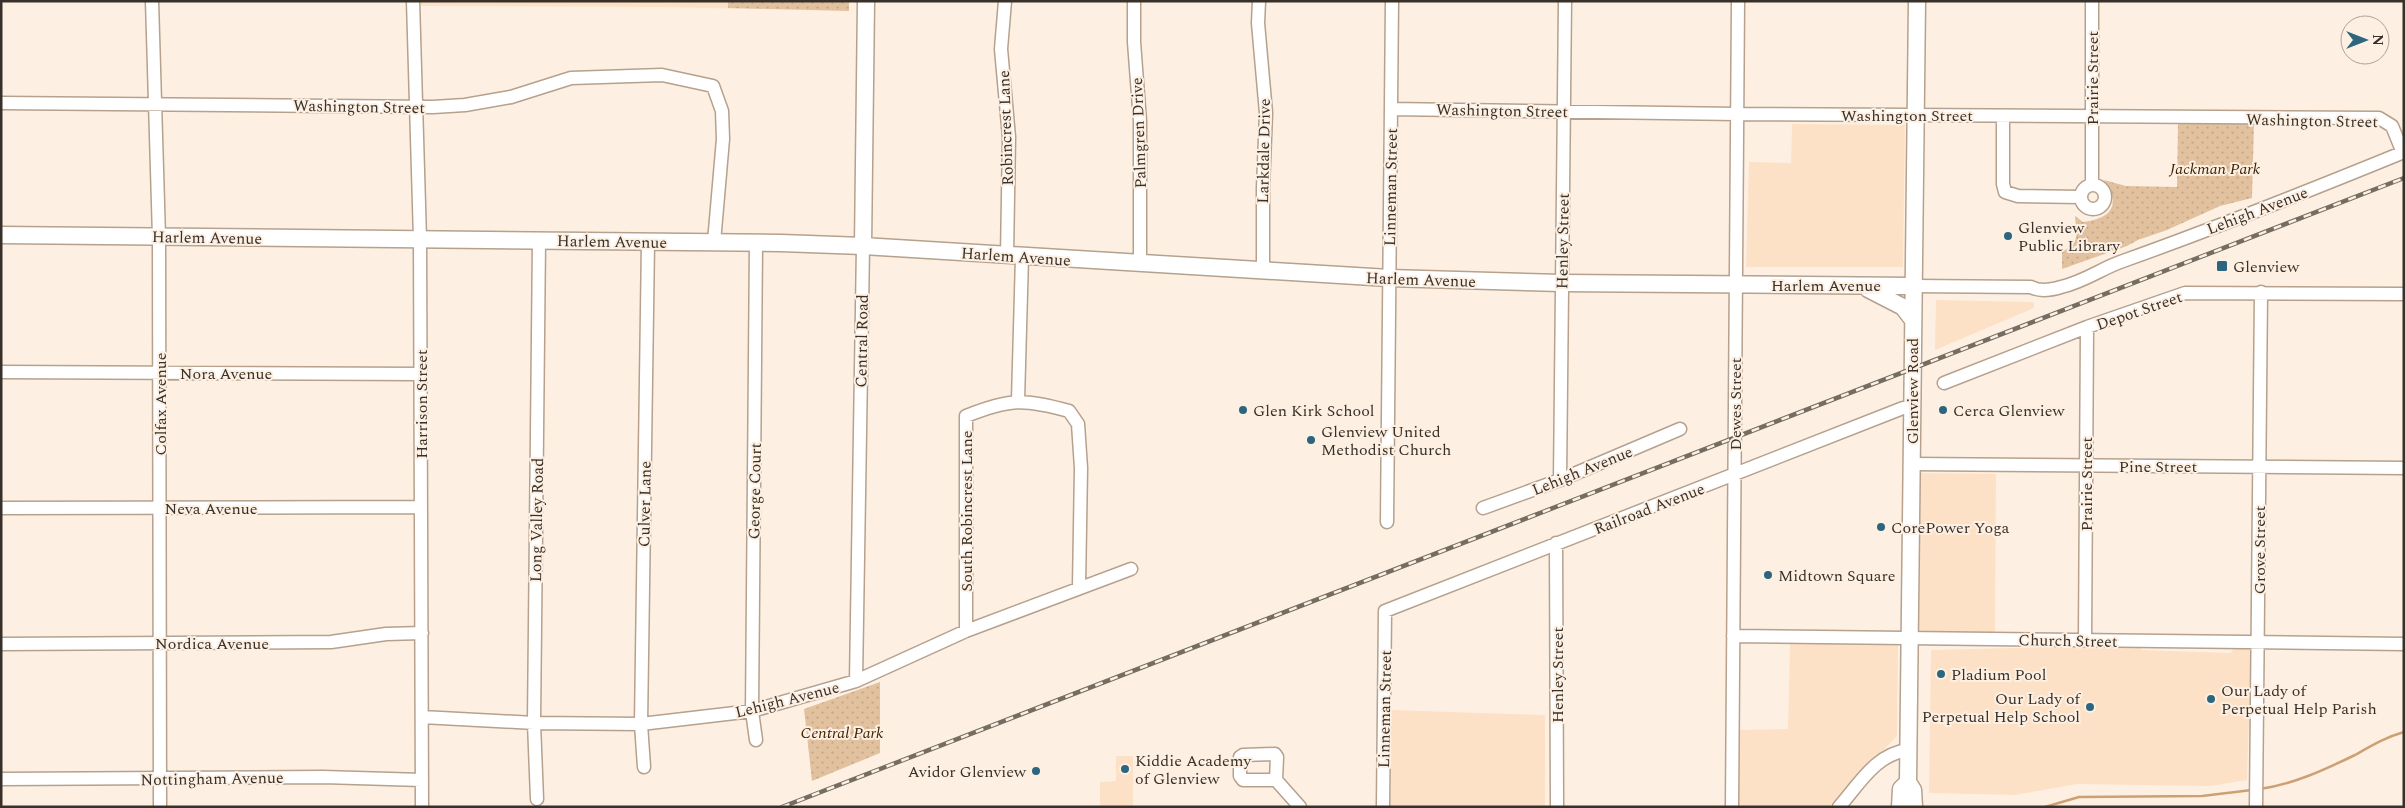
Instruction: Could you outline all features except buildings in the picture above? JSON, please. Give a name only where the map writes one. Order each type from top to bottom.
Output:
[{"type":"main road","name":"Central Road","points":[[863,246],[866,1]]},
{"type":"main road","name":"Glenview Road","points":[[1907,804],[1901,789],[1908,782],[1916,1]]},
{"type":"main road","name":"Harlem Avenue","points":[[1,235],[756,242],[863,246],[1389,278],[1562,283],[1914,286]]},
{"type":"main road","points":[[1859,286],[1903,306],[1913,320]]},
{"type":"street","name":"Colfax Avenue","points":[[152,1],[159,237],[160,807]]},
{"type":"street","name":"Harrison Street","points":[[413,1],[420,239],[422,807]]},
{"type":"street","name":"Robincrest Lane","points":[[1005,1],[1001,49],[1009,137],[1015,256],[1018,400]]},
{"type":"street","name":"Palmgren Drive","points":[[1134,1],[1134,42],[1140,121],[1140,264]]},
{"type":"street","name":"Larkdale Drive","points":[[1259,1],[1258,23],[1266,113],[1263,188],[1263,271]]},
{"type":"street","name":"Linneman Street","points":[[1387,522],[1392,1]]},
{"type":"street","name":"Henley Street","points":[[1560,480],[1565,1]]},
{"type":"street","name":"Dewes Street","points":[[1732,807],[1738,1]]},
{"type":"street","name":"Prairie Street","points":[[2092,1],[2092,185]]},
{"type":"street","name":"Washington Street","points":[[1,103],[416,107],[465,105],[511,97],[571,78],[662,75],[713,86],[722,111],[723,139],[714,242]]},
{"type":"street","name":"Washington Street","points":[[1391,109],[1737,114],[2379,118],[2392,126],[2403,152]]},
{"type":"street","points":[[2003,116],[2003,184],[2005,192],[2018,196],[2081,197]]},
{"type":"street","name":"Lehigh Avenue","points":[[2031,287],[2100,265],[2110,265],[2167,245],[2403,152]]},
{"type":"street","points":[[2092,185],[2102,190],[2104,197],[2102,204],[2097,208],[2089,208],[2083,204],[2081,197],[2086,188],[2092,185]]},
{"type":"street","name":"Long Valley Road","points":[[537,799],[534,723],[539,240]]},
{"type":"street","name":"Culver Lane","points":[[644,767],[641,724],[648,242]]},
{"type":"street","name":"George Court","points":[[756,242],[752,711],[756,740]]},
{"type":"street","name":"Central Road","points":[[856,681],[863,246]]},
{"type":"street","name":"Harlem Avenue","points":[[1914,286],[2031,287]]},
{"type":"street","name":"Grove Street","points":[[2256,803],[2261,292]]},
{"type":"street","name":"Depot Street","points":[[1944,383],[2087,327],[2185,293],[2404,294]]},
{"type":"street","name":"Prairie Street","points":[[2085,640],[2087,327]]},
{"type":"street","name":"Nora Avenue","points":[[1,372],[421,374]]},
{"type":"street","points":[[1018,400],[1069,411],[1078,424],[1081,468],[1079,588]]},
{"type":"street","name":"South Robincrest Lane","points":[[966,630],[966,416],[994,405],[1018,400]]},
{"type":"street","name":"Railroad Avenue","points":[[1385,611],[1903,408],[1912,408]]},
{"type":"street","name":"Lehigh Avenue","points":[[1483,508],[1560,480],[1680,429]]},
{"type":"street","name":"Pine Street","points":[[1912,464],[2404,468]]},
{"type":"street","name":"Neva Avenue","points":[[1,508],[421,507]]},
{"type":"street","name":"Henley Street","points":[[1556,543],[1558,807]]},
{"type":"street","name":"Lehigh Avenue","points":[[422,717],[534,723],[641,724],[752,711],[856,681],[966,630],[1131,569]]},
{"type":"street","name":"Linneman Street","points":[[1383,807],[1385,611]]},
{"type":"street","name":"Nordica Avenue","points":[[1,644],[330,642],[386,634],[422,633]]},
{"type":"street","name":"Church Street","points":[[1733,636],[2404,644]]},
{"type":"street","points":[[1839,807],[1883,758],[1894,752],[1908,750]]},
{"type":"street","name":"Nottingham Avenue","points":[[1,779],[323,776],[422,780]]},
{"type":"street","points":[[1276,780],[1300,807]]},
{"type":"shaded area","points":[[421,1],[728,1],[729,8],[849,11],[660,7],[421,6]]},
{"type":"shaded area","points":[[1792,124],[1905,125],[1903,267],[1746,267],[1749,162],[1791,163]]},
{"type":"shaded area","points":[[1936,300],[2032,302],[2034,303],[2034,308],[1935,350]]},
{"type":"shaded area","points":[[1920,473],[1996,474],[1995,633],[1919,632]]},
{"type":"shaded area","points":[[1790,643],[1898,644],[1897,736],[1830,807],[1736,807],[1737,730],[1788,729]]},
{"type":"shaded area","name":"Our Lady of Perpetual Help School","points":[[2137,645],[2142,650],[2230,653],[2237,646],[2246,646],[2251,651],[2247,780],[2211,786],[2077,784],[2015,795],[1929,793],[1931,650]]},
{"type":"shaded area","points":[[1392,710],[1545,715],[1545,807],[1390,807]]},
{"type":"shaded area","name":"Kiddie Academy of Glenview","points":[[1116,756],[1133,756],[1133,807],[1100,807],[1100,782],[1116,781]]},
{"type":"green space","points":[[728,1],[849,1],[849,11],[728,8]]},
{"type":"green space","name":"Jackman Park","points":[[2178,121],[2254,123],[2252,198],[2220,206],[2127,246],[2062,269],[2062,251],[2075,242],[2075,216],[2083,222],[2101,218],[2111,209],[2112,197],[2104,180],[2126,186],[2177,187]]},
{"type":"green space","name":"Central Park","points":[[880,682],[880,753],[812,781],[804,709]]},
{"type":"waterway","points":[[2260,789],[2285,784],[2309,776],[2385,739],[2404,732]]},
{"type":"waterway","points":[[2045,807],[2079,797],[2202,796],[2252,790]]},
{"type":"railway","points":[[782,807],[2404,178]]},
{"type":"place","name":"Glenview Public Library","points":[[2008,236]]},
{"type":"place","name":"Glenview","points":[[2222,266]]},
{"type":"place","name":"Glen Kirk School","points":[[1243,410]]},
{"type":"place","name":"Cerca Glenview","points":[[1943,410]]},
{"type":"place","name":"Glenview United Methodist Church","points":[[1311,440]]},
{"type":"place","name":"CorePower Yoga","points":[[1881,527]]},
{"type":"place","name":"Midtown Square","points":[[1768,575]]},
{"type":"place","name":"Pladium Pool","points":[[1941,674]]},
{"type":"place","name":"Our Lady of Perpetual Help Parish","points":[[2211,699]]},
{"type":"place","name":"Our Lady of Perpetual Help School","points":[[2090,707]]},
{"type":"place","name":"Kiddie Academy of Glenview","points":[[1125,769]]},
{"type":"place","name":"Avidor Glenview","points":[[1036,771]]}]
